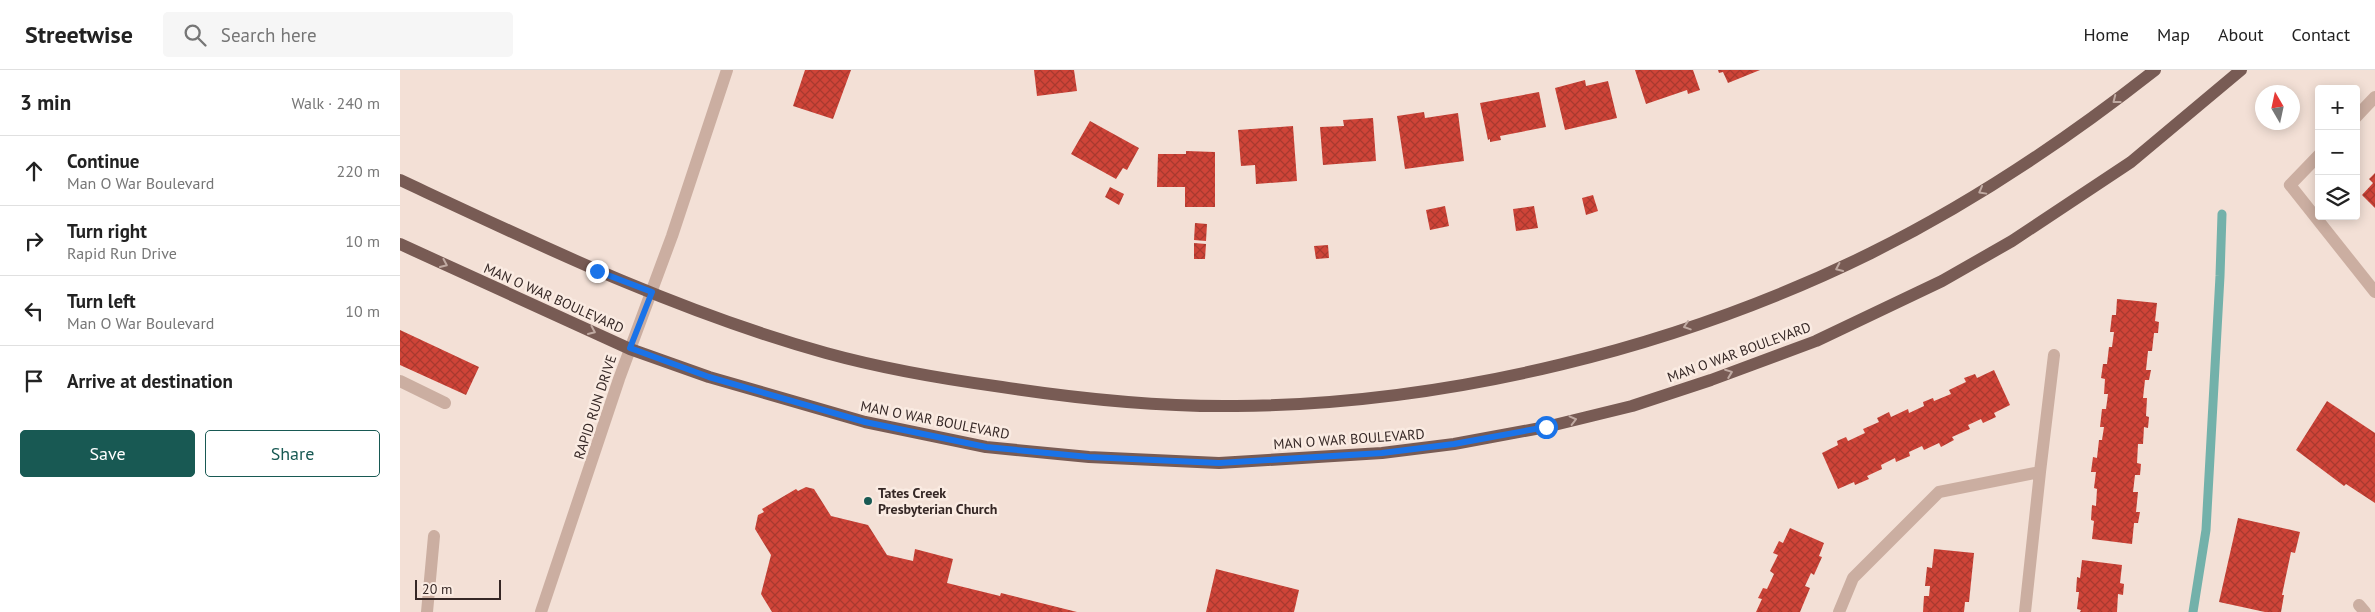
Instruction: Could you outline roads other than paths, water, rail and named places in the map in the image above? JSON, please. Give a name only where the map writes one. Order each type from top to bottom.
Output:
[{"type":"main road","points":[[400,180],[580,264],[726,321],[827,353],[925,376],[1081,399],[1142,404],[1238,406],[1393,396],[1463,385],[1559,365],[1713,318],[1808,282],[1873,252],[1999,182],[2085,125],[2155,70]]},
{"type":"main road","name":"MAN O WAR BOULEVARD","points":[[400,244],[630,348],[709,377],[865,422],[986,447],[1089,457],[1219,463],[1382,453],[1454,444],[1546,427],[1632,406],[1694,386],[1816,341],[1942,281],[2012,241],[2131,162],[2241,70]]},
{"type":"street","name":"RAPID RUN DRIVE","points":[[541,612],[630,348],[652,292],[727,70]]},
{"type":"street","points":[[2360,113],[2375,98]]},
{"type":"street","points":[[2315,160],[2290,185],[2375,292]]},
{"type":"street","points":[[2026,612],[2054,355]]},
{"type":"street","points":[[400,381],[445,402]]},
{"type":"street","points":[[1839,612],[1853,578],[1939,492],[2040,472]]},
{"type":"street","points":[[427,612],[434,536]]},
{"type":"waterway","points":[[2193,612],[2206,530],[2222,214]]},
{"type":"place","name":"Tates Creek Presbyterian Church","points":[[868,501]]}]
